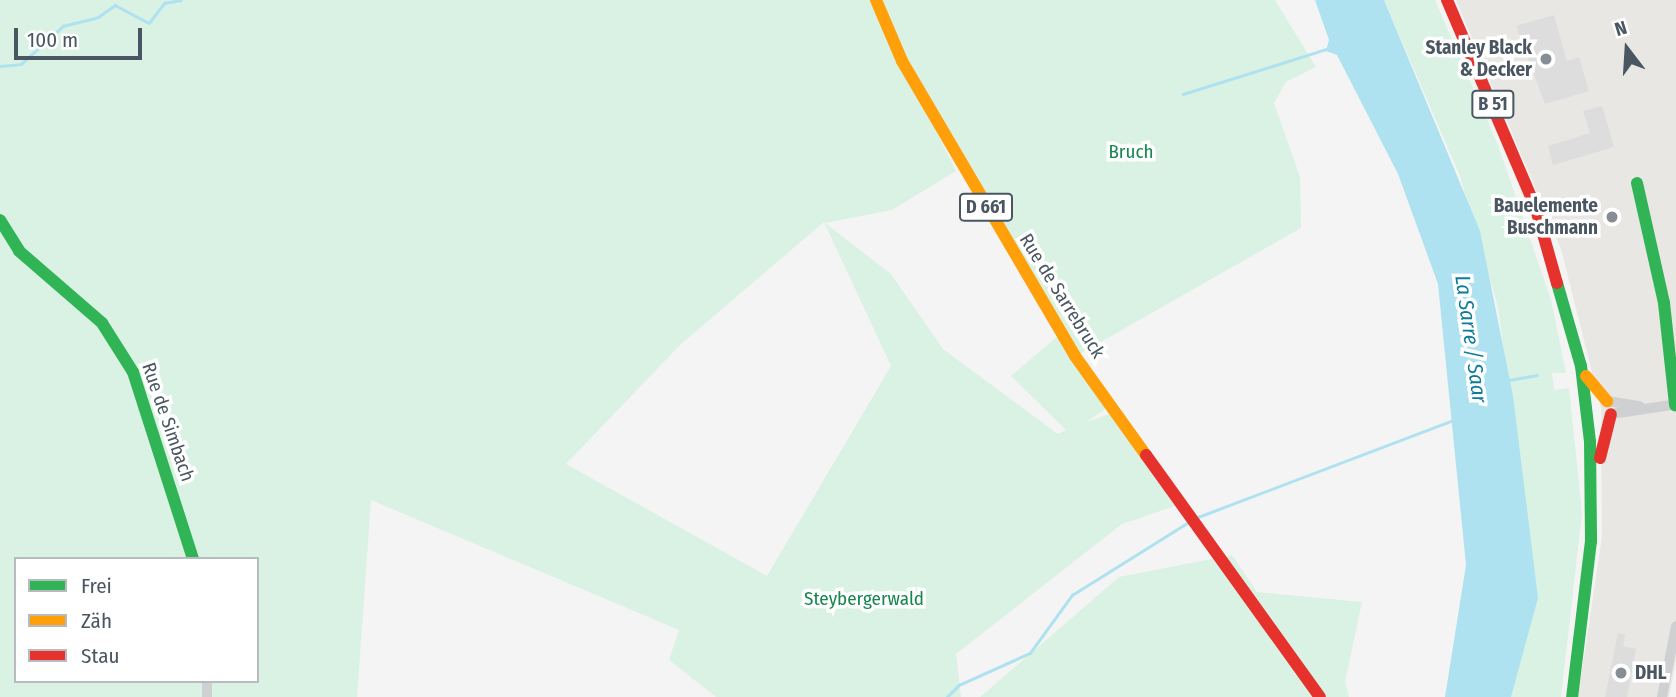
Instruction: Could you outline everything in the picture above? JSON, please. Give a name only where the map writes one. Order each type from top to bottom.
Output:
[{"type":"main road","name":"Rue de Sarrebruck","points":[[876,0],[902,61],[1030,283],[1320,697]]},
{"type":"main road","name":"B 51","points":[[1447,0],[1536,209],[1581,366],[1587,409],[1592,489],[1589,591],[1572,697]]},
{"type":"main road","points":[[1637,183],[1664,303],[1674,405]]},
{"type":"main road","name":"Rue de Simbach","points":[[0,220],[19,251],[102,323],[133,372],[192,557]]},
{"type":"main road","name":"B 51","points":[[1581,366],[1609,407],[1601,435],[1592,489]]},
{"type":"main road","points":[[1587,409],[1609,407]]},
{"type":"street","points":[[1609,407],[1674,405]]},
{"type":"street","points":[[1662,697],[1676,626]]},
{"type":"shaded area","points":[[1456,0],[1676,0],[1676,661],[1669,697],[1578,697],[1602,537],[1601,408],[1561,249]]},
{"type":"green space","name":"Steybergerwald","points":[[0,0],[871,0],[956,171],[892,210],[825,223],[891,274],[943,349],[1058,434],[1066,430],[1011,376],[1058,336],[1110,406],[1085,423],[1109,414],[1175,506],[1122,524],[956,654],[961,697],[716,697],[669,660],[679,630],[371,500],[357,697],[0,697]],"holes":[[[824,222],[891,366],[767,576],[566,464],[680,345]]]},
{"type":"green space","name":"Bruch","points":[[882,0],[1275,0],[1316,67],[1286,82],[1274,103],[1300,177],[1301,228],[1078,355],[907,60]]},
{"type":"green space","points":[[1384,0],[1435,0],[1498,145],[1551,300],[1566,373],[1552,373],[1554,390],[1569,388],[1582,513],[1561,697],[1511,697],[1533,577],[1498,307],[1460,176]]},
{"type":"green space","points":[[1232,555],[1257,592],[1362,602],[1345,682],[1349,697],[980,697],[1119,577]]},
{"type":"water","name":"La Sarre / Saar","points":[[1315,0],[1384,0],[1480,231],[1513,396],[1538,598],[1511,697],[1445,697],[1466,565],[1438,284],[1398,174],[1337,55],[1326,51],[1329,40]]},
{"type":"building","name":"Stanley Black & Decker","points":[[1554,15],[1567,61],[1579,57],[1589,91],[1545,104],[1516,26]]},
{"type":"building","points":[[1602,106],[1614,147],[1553,165],[1548,146],[1590,133],[1583,111]]},
{"type":"building","name":"DHL","points":[[1618,633],[1625,635],[1623,646],[1636,649],[1627,697],[1605,697]]},
{"type":"waterway","points":[[0,66],[21,64],[63,26],[98,17],[115,5],[149,23],[164,3],[181,0]]},
{"type":"waterway","points":[[1183,94],[1327,49]]},
{"type":"waterway","points":[[1509,380],[1537,375]]},
{"type":"waterway","points":[[1198,517],[1458,418]]},
{"type":"waterway","points":[[947,697],[959,685],[1030,653],[1072,595],[1189,522]]},
{"type":"traffic: fast","points":[[1637,183],[1664,303],[1675,405]]},
{"type":"traffic: fast","points":[[0,220],[19,251],[102,323],[133,372],[192,557]]},
{"type":"traffic: fast","points":[[1557,283],[1581,366],[1590,442],[1591,541],[1572,697]]},
{"type":"traffic: slow","points":[[876,0],[902,61],[1075,356],[1146,455]]},
{"type":"traffic: slow","points":[[1586,376],[1607,401]]},
{"type":"traffic: jam","points":[[1447,0],[1536,209],[1557,283]]},
{"type":"traffic: jam","points":[[1600,458],[1611,414]]},
{"type":"traffic: jam","points":[[1146,455],[1320,697]]},
{"type":"place","name":"Stanley Black & Decker","points":[[1546,59]]},
{"type":"place","name":"Bauelemente Buschmann","points":[[1612,217]]},
{"type":"place","name":"DHL","points":[[1621,673]]}]
